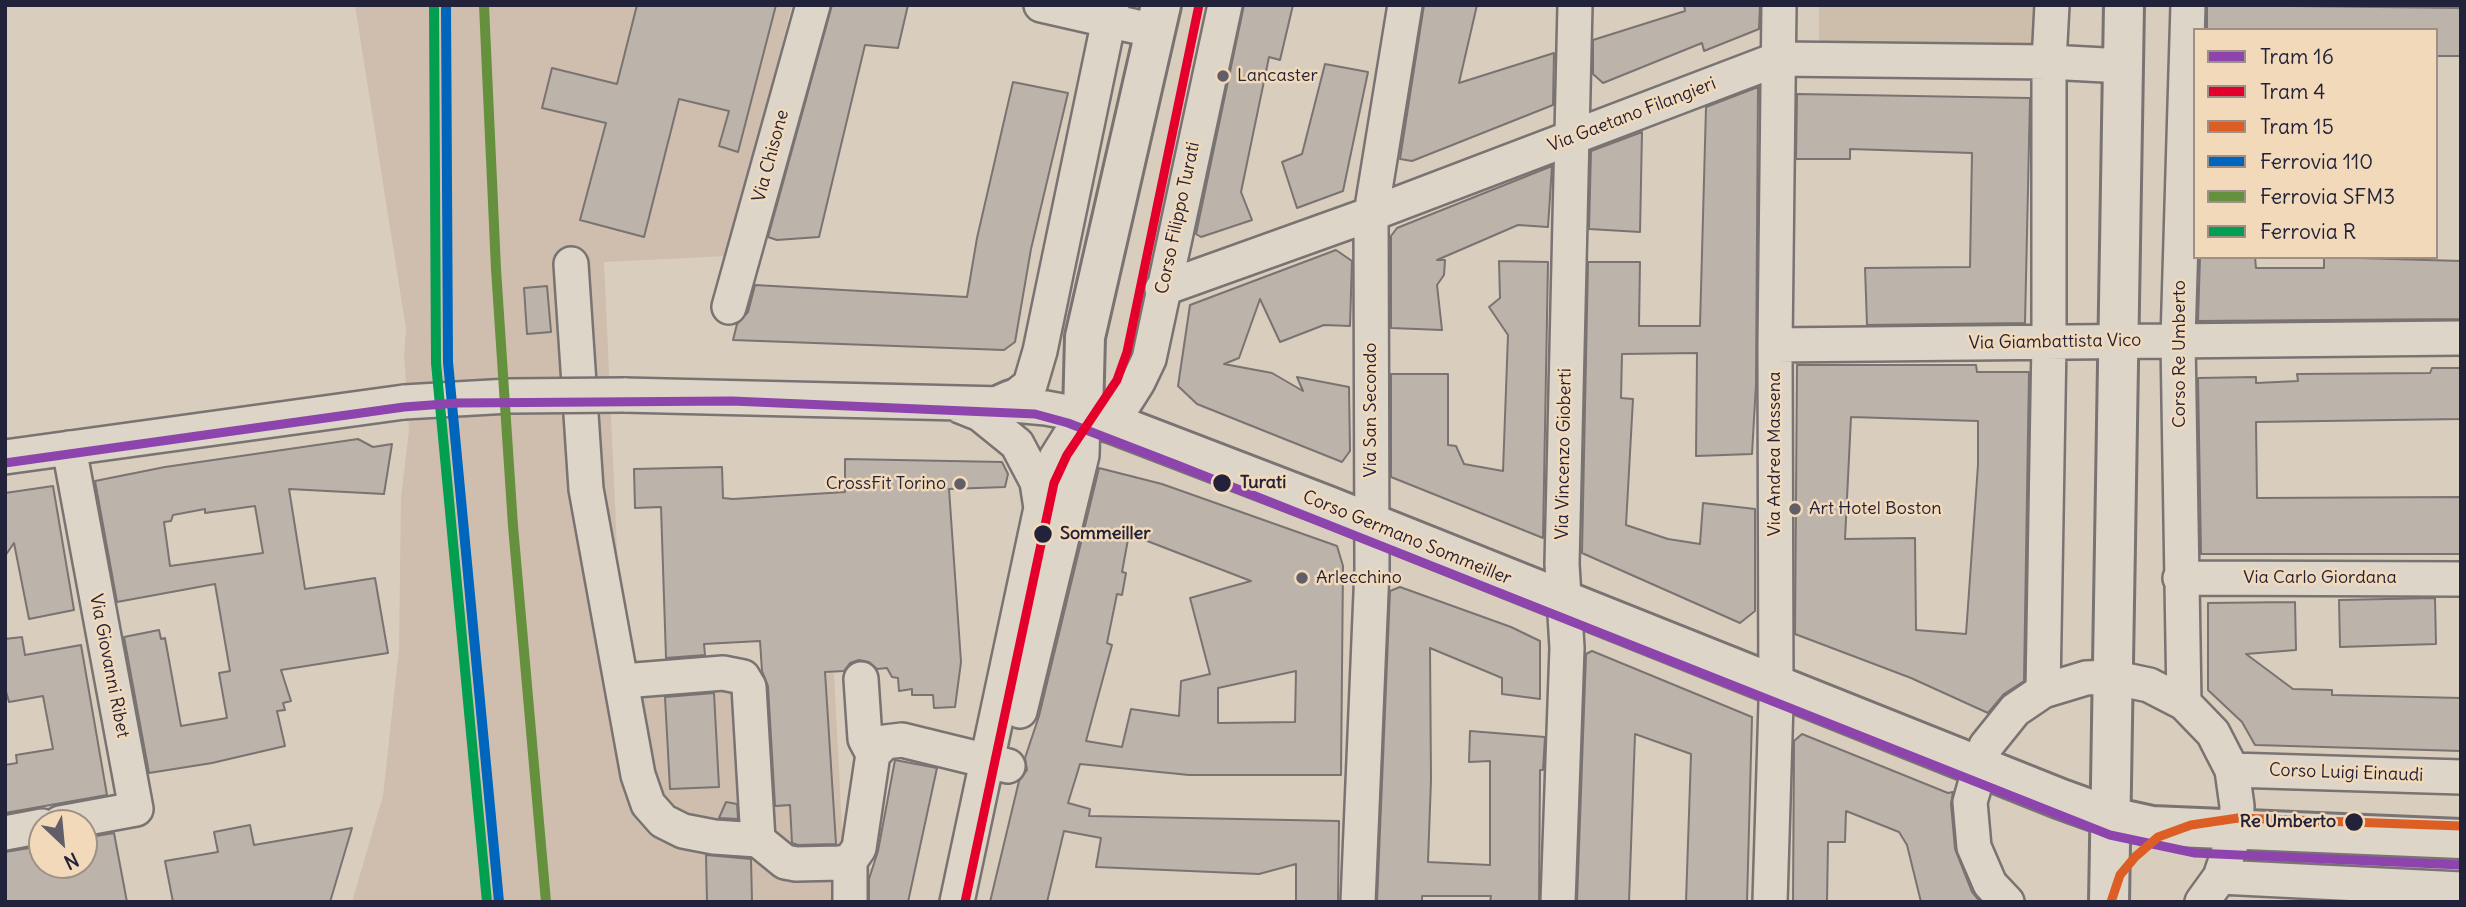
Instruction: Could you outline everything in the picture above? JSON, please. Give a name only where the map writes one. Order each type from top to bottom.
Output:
[{"type":"main road","points":[[2109,902],[2124,5]]},
{"type":"main road","points":[[1093,422],[1085,337],[1158,18]]},
{"type":"main road","name":"Corso Germano Sommeiller","points":[[1093,422],[1373,524],[2111,817]]},
{"type":"main road","points":[[2111,817],[2152,826],[2461,839]]},
{"type":"street","name":"Via Chisone","points":[[729,307],[813,5]]},
{"type":"street","points":[[1041,5],[1158,18]]},
{"type":"street","name":"Corso Filippo Turati","points":[[998,763],[1041,508],[1051,474],[1056,458],[1139,382],[1149,359],[1225,5]]},
{"type":"street","name":"Via San Secondo","points":[[1358,902],[1373,524],[1370,215],[1405,5]]},
{"type":"street","name":"Via Vincenzo Gioberti","points":[[1558,902],[1567,648],[1562,564],[1575,5]]},
{"type":"street","name":"Via Andrea Massena","points":[[1770,902],[1775,684],[1779,5]]},
{"type":"street","points":[[2043,691],[2049,342],[2049,62],[2052,5]]},
{"type":"street","name":"Corso Re Umberto","points":[[2184,703],[2178,340],[2188,5]]},
{"type":"street","points":[[1051,474],[1036,437],[1004,403],[1024,392],[1032,379],[1111,13]]},
{"type":"street","name":"Via Gaetano Filangieri","points":[[1162,289],[1370,215],[1571,137],[1763,68],[1778,59],[2049,62],[2123,66]]},
{"type":"street","points":[[571,264],[586,489],[638,775],[648,804],[663,821],[683,831],[714,837],[758,840],[785,862],[796,864],[850,861]]},
{"type":"street","points":[[1057,268],[1094,297]]},
{"type":"street","name":"Via Giambattista Vico","points":[[1775,345],[2461,338]]},
{"type":"street","name":"Corso Germano Sommeiller","points":[[5,457],[404,402],[509,396],[624,395],[1004,403],[1046,408],[1093,422]]},
{"type":"street","points":[[955,404],[980,414],[1017,444],[1037,482],[1041,508]]},
{"type":"street","points":[[957,902],[1093,422]]},
{"type":"street","name":"Via Giovanni Ribet","points":[[69,448],[136,809],[98,816]]},
{"type":"street","name":"Via Carlo Giordana","points":[[2180,578],[2461,579]]},
{"type":"street","points":[[623,681],[723,673],[743,677],[749,687],[758,840]]},
{"type":"street","points":[[2007,902],[1990,884],[1974,847],[1970,802],[1979,766],[1994,733],[2015,710],[2043,691],[2086,678],[2111,677],[2149,685],[2184,703],[2213,733],[2232,770],[2237,806],[2236,830],[2211,890],[2461,889]]},
{"type":"street","points":[[850,902],[850,861],[859,848],[873,754],[865,739],[861,679]]},
{"type":"street","points":[[873,754],[886,743],[902,740],[998,763]]},
{"type":"street","points":[[978,902],[998,763]]},
{"type":"street","name":"Corso Luigi Einaudi","points":[[2232,770],[2461,777]]},
{"type":"street","points":[[5,833],[28,829]]},
{"type":"shaded area","points":[[355,5],[792,5],[729,256],[604,262],[623,680],[638,688],[834,673],[844,867],[878,868],[875,902],[352,902],[383,796],[399,649],[401,498],[409,430],[404,354],[406,329]]},
{"type":"shaded area","points":[[1819,5],[2036,5],[2034,43],[1819,43]]},
{"type":"building","points":[[637,5],[776,5],[738,152],[719,146],[729,111],[679,99],[644,237],[580,220],[606,123],[542,108],[552,68],[617,84]]},
{"type":"building","points":[[832,5],[908,5],[898,48],[865,45],[819,237],[777,240],[768,237]]},
{"type":"building","points":[[1244,5],[1293,5],[1280,60],[1269,57],[1241,192],[1252,220],[1201,237],[1196,234]]},
{"type":"building","points":[[1424,5],[1477,5],[1459,83],[1554,53],[1553,105],[1412,161],[1400,159]]},
{"type":"building","points":[[1684,5],[1760,5],[1759,29],[1704,51],[1702,43],[1603,83],[1593,74],[1593,40],[1685,11]]},
{"type":"building","points":[[2207,5],[2461,8],[2461,56],[2438,56],[2438,28],[2207,28]]},
{"type":"building","points":[[1325,64],[1368,72],[1343,191],[1297,208],[1282,162],[1302,154]]},
{"type":"building","points":[[1013,82],[1068,93],[1031,249],[1015,342],[1004,350],[733,340],[737,324],[748,312],[755,285],[967,297],[977,238]]},
{"type":"building","points":[[1758,87],[1756,384],[1752,454],[1696,456],[1697,353],[1622,354],[1621,398],[1633,399],[1626,525],[1668,539],[1700,544],[1703,503],[1755,509],[1755,611],[1740,623],[1582,553],[1588,262],[1640,262],[1639,326],[1700,326],[1706,107]]},
{"type":"building","points":[[1797,94],[2030,98],[2025,323],[1867,325],[1865,268],[1970,267],[1972,153],[1850,149],[1850,159],[1796,159]]},
{"type":"building","points":[[1642,132],[1640,232],[1589,229],[1591,151]]},
{"type":"building","points":[[1552,166],[1548,227],[1518,225],[1437,260],[1445,260],[1444,275],[1437,285],[1442,330],[1391,328],[1391,236],[1397,228]]},
{"type":"building","points":[[1336,250],[1352,261],[1350,326],[1324,325],[1280,342],[1260,299],[1239,358],[1224,364],[1272,373],[1303,391],[1297,377],[1349,387],[1350,451],[1342,462],[1197,404],[1178,386],[1190,305]]},
{"type":"building","points":[[2200,259],[2255,259],[2256,268],[2324,268],[2324,259],[2461,261],[2461,319],[2198,321]]},
{"type":"building","points":[[1499,261],[1548,262],[1543,538],[1391,477],[1391,374],[1448,374],[1448,445],[1456,446],[1464,464],[1503,471],[1508,335],[1489,307],[1500,298]]},
{"type":"building","points":[[547,286],[551,332],[527,334],[524,288]]},
{"type":"building","points":[[1797,365],[1976,365],[1977,372],[2029,372],[2024,681],[2004,694],[1988,713],[1911,678],[1795,634]],"holes":[[[1851,417],[1978,421],[1978,465],[1966,634],[1916,630],[1915,538],[1845,539]]]},
{"type":"building","points":[[2432,368],[2461,368],[2461,419],[2256,422],[2257,498],[2461,497],[2461,554],[2201,554],[2198,378],[2256,377],[2256,383],[2298,381],[2297,374],[2430,373]]},
{"type":"building","points":[[358,439],[373,447],[392,444],[384,494],[289,489],[305,589],[375,578],[388,653],[281,670],[291,701],[283,703],[285,710],[277,711],[285,746],[212,763],[149,773],[124,637],[159,630],[161,639],[165,638],[181,726],[227,718],[219,673],[230,671],[215,584],[117,602],[95,481],[165,467]],"holes":[[[255,506],[263,553],[170,566],[164,522],[171,521],[173,515],[205,509],[205,513]]]},
{"type":"building","points":[[845,459],[1002,462],[1008,474],[1005,487],[949,489],[961,662],[955,707],[934,708],[933,695],[912,695],[912,689],[899,691],[898,678],[892,677],[887,668],[877,669],[869,662],[859,660],[850,663],[844,671],[825,672],[836,844],[798,845],[792,843],[790,805],[775,806],[768,686],[762,671],[760,641],[704,644],[705,655],[666,658],[661,507],[635,508],[634,469],[722,467],[723,498],[733,499],[845,492]]},
{"type":"building","points":[[1099,468],[1162,484],[1337,546],[1343,566],[1341,775],[1189,775],[1080,764],[1068,803],[1090,809],[1089,816],[1339,821],[1338,902],[1296,902],[1296,864],[1259,874],[1096,867],[1101,838],[1064,831],[1047,902],[990,902],[1019,781],[1027,770],[1025,758],[1039,716]],"holes":[[[1129,534],[1251,581],[1190,598],[1210,674],[1181,681],[1179,716],[1131,709],[1122,747],[1086,741],[1112,645],[1107,643],[1117,594],[1122,595],[1126,573],[1122,572]],[[1296,671],[1295,722],[1218,723],[1218,688]]]},
{"type":"building","points":[[53,486],[74,610],[29,619],[14,543],[5,556],[5,493]]},
{"type":"building","points":[[1400,587],[1511,627],[1540,641],[1540,699],[1502,694],[1502,678],[1430,648],[1431,780],[1428,862],[1490,865],[1490,761],[1469,762],[1470,731],[1545,737],[1543,770],[1540,770],[1539,902],[1490,902],[1491,896],[1422,896],[1422,902],[1377,902],[1390,591]]},
{"type":"building","points":[[2435,598],[2436,644],[2340,647],[2339,600]]},
{"type":"building","points":[[2295,602],[2296,650],[2246,654],[2293,689],[2332,690],[2332,695],[2461,698],[2461,751],[2255,745],[2242,722],[2208,690],[2208,603]]},
{"type":"building","points":[[22,637],[25,655],[81,645],[107,795],[5,813],[5,765],[17,763],[16,755],[53,749],[43,696],[9,702],[5,688],[5,639]]},
{"type":"building","points":[[1592,651],[1752,717],[1747,902],[1686,902],[1691,754],[1635,734],[1629,902],[1577,902],[1586,654]]},
{"type":"building","points":[[714,693],[719,787],[670,789],[665,697]]},
{"type":"building","points":[[1802,734],[1948,793],[1953,792],[1951,804],[1955,849],[1972,892],[1980,902],[1921,902],[1907,845],[1899,832],[1846,811],[1845,842],[1828,842],[1827,902],[1793,902],[1794,741]]},
{"type":"building","points":[[895,760],[937,768],[908,902],[869,902],[869,879],[878,851]]},
{"type":"building","points":[[726,802],[737,804],[738,819],[719,818]]},
{"type":"building","points":[[250,825],[254,845],[352,828],[330,902],[173,902],[165,861],[218,852],[214,832]]},
{"type":"building","points":[[114,833],[127,902],[5,902],[5,852],[28,848],[28,879],[98,879],[98,836]]},
{"type":"building","points":[[706,855],[751,859],[752,902],[707,902]]},
{"type":"tram line","name":"4","points":[[965,902],[1054,483],[1067,455],[1117,380],[1127,352],[1199,5]]},
{"type":"tram line","name":"16","points":[[5,463],[404,407],[458,403],[732,401],[1035,414],[1068,423],[1177,465],[2110,835],[2195,853],[2461,865]]},
{"type":"tram line","name":"15","points":[[2111,902],[2120,875],[2135,857],[2158,837],[2191,825],[2238,818],[2461,826]]},
{"type":"rail line","name":"R","points":[[434,5],[436,363],[487,902]]},
{"type":"rail line","name":"110","points":[[446,5],[448,362],[499,902]]},
{"type":"rail line","name":"SFM3","points":[[484,5],[496,269],[513,526],[546,902]]},
{"type":"place","name":"Lancaster","points":[[1223,76]]},
{"type":"place","name":"Turati","points":[[1222,483]]},
{"type":"place","name":"CrossFit Torino","points":[[960,484]]},
{"type":"place","name":"Art Hotel Boston","points":[[1795,509]]},
{"type":"place","name":"Sommeiller","points":[[1043,534]]},
{"type":"place","name":"Arlecchino","points":[[1302,578]]},
{"type":"place","name":"Re Umberto","points":[[2354,822]]}]
